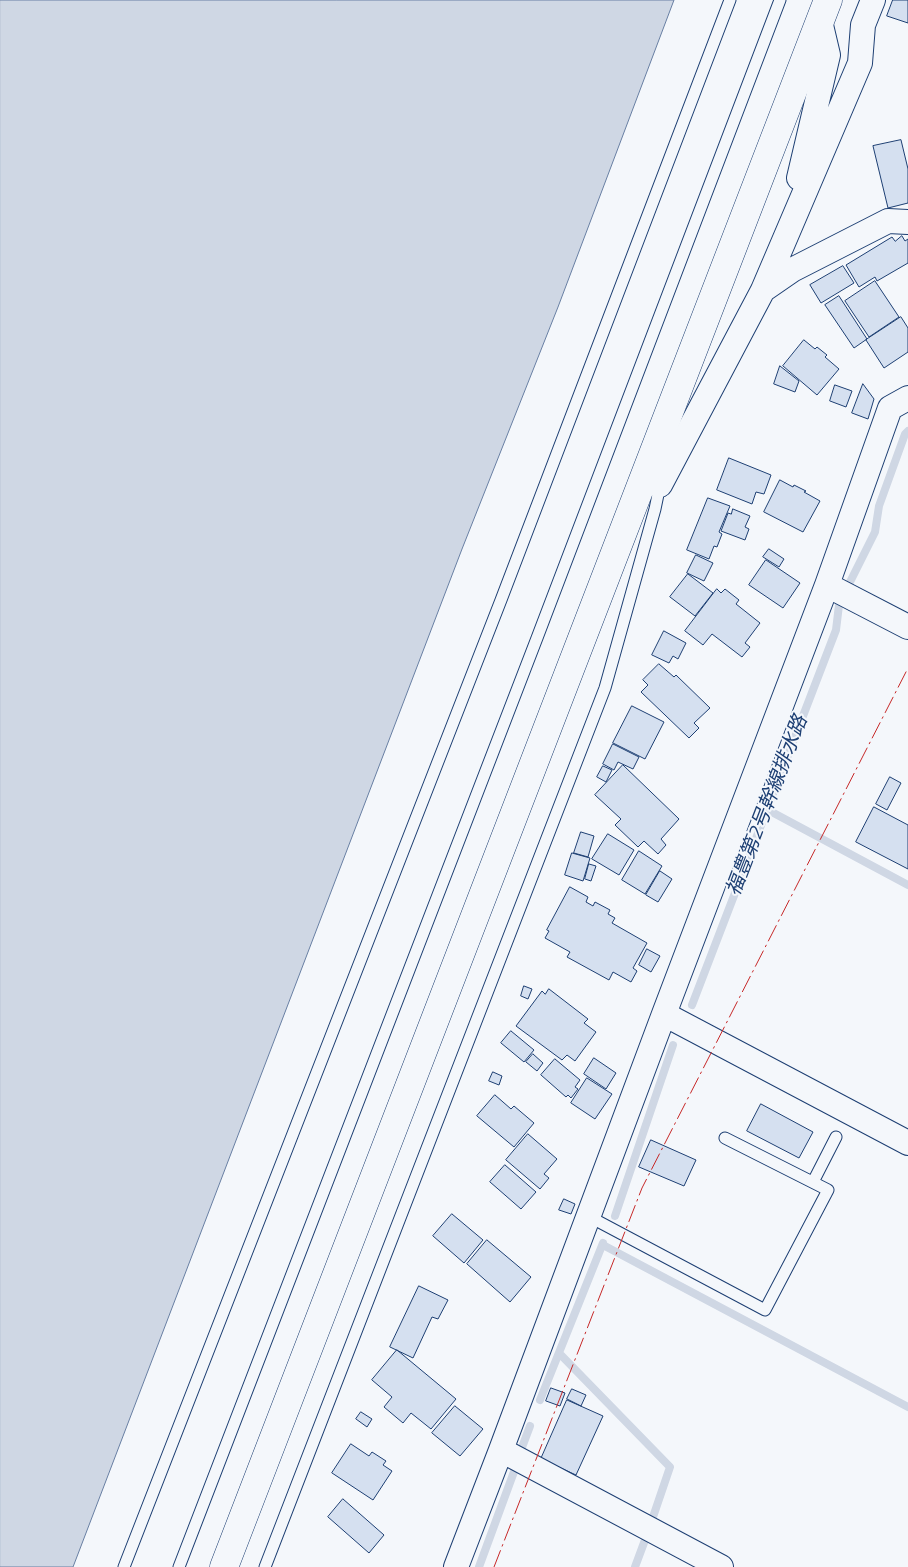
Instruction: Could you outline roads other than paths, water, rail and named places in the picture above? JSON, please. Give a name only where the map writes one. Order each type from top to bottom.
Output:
[{"type":"street","points":[[652,483],[764,290],[860,63],[863,26],[873,0]]},
{"type":"street","points":[[784,240],[828,55],[824,10]]},
{"type":"street","points":[[224,1567],[652,483],[824,10]]},
{"type":"street","points":[[764,290],[792,270],[888,221],[908,222]]},
{"type":"street","points":[[456,1567],[827,585],[890,408],[908,398]]},
{"type":"street","points":[[827,585],[908,627]]},
{"type":"street","points":[[664,1014],[908,1143]]},
{"type":"street","points":[[501,1450],[721,1567]]},
{"type":"lane","points":[[124,1567],[498,610],[730,0]]},
{"type":"lane","points":[[179,1567],[534,648],[780,0]]},
{"type":"lane","points":[[265,1567],[605,688],[655,509],[652,483]]},
{"type":"lane","points":[[813,1182],[836,1137]]},
{"type":"lane","points":[[588,1216],[765,1310],[828,1190],[725,1138]]},
{"type":"waterway","name":"福豊第2号幹線排水路","points":[[850,582],[875,532],[879,506],[905,434],[908,431]]},
{"type":"waterway","name":"福豊第2号幹線排水路","points":[[692,1005],[836,630],[839,605]]},
{"type":"waterway","points":[[768,810],[908,885]]},
{"type":"waterway","name":"福豊第2号幹線排水路","points":[[615,1216],[673,1045]]},
{"type":"waterway","name":"福豊第2号幹線排水路","points":[[540,1400],[603,1243]]},
{"type":"waterway","points":[[603,1245],[908,1407]]},
{"type":"waterway","points":[[559,1353],[670,1467],[653,1517]]},
{"type":"waterway","name":"福豊第2号幹線排水路","points":[[521,1450],[530,1426]]},
{"type":"waterway","name":"福豊第2号幹線排水路","points":[[479,1567],[515,1469]]},
{"type":"waterway","points":[[635,1567],[645,1540]]}]
